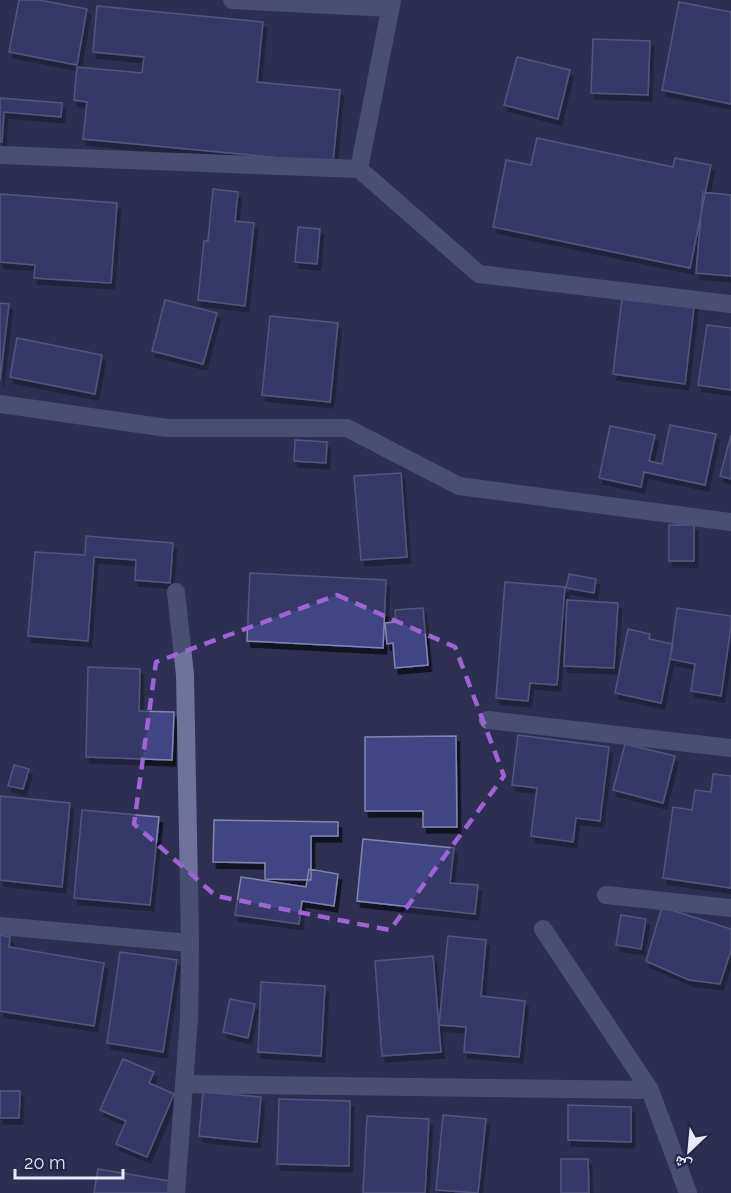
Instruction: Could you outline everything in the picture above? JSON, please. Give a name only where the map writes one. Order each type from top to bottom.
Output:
[{"type":"street","points":[[232,0],[391,4],[359,169]]},
{"type":"street","points":[[0,155],[359,169],[479,274],[731,304]]},
{"type":"street","points":[[0,404],[167,428],[347,428],[459,486],[731,522]]},
{"type":"street","points":[[176,592],[186,675],[190,943],[189,1017],[176,1193]]},
{"type":"street","points":[[488,720],[731,748]]},
{"type":"street","points":[[606,895],[731,908]]},
{"type":"street","points":[[0,926],[190,943]]},
{"type":"street","points":[[543,929],[650,1090],[688,1193]]},
{"type":"street","points":[[185,1084],[650,1090]]},
{"type":"highlighted area","points":[[337,595],[455,647],[504,776],[390,930],[216,896],[134,824],[156,662]]},
{"type":"building","points":[[19,0],[39,0],[87,9],[77,65],[9,52]]},
{"type":"building","points":[[679,2],[731,12],[731,104],[662,90]]},
{"type":"building","points":[[97,6],[263,22],[257,82],[340,90],[333,163],[83,139],[87,102],[74,100],[77,67],[142,73],[144,57],[93,52]]},
{"type":"building","points":[[593,39],[650,41],[648,95],[591,93]]},
{"type":"building","points":[[517,57],[570,70],[558,119],[504,105]]},
{"type":"building","points":[[0,98],[62,103],[61,117],[4,112],[2,142],[0,142]]},
{"type":"building","points":[[537,138],[673,167],[675,158],[711,165],[690,268],[493,227],[506,160],[531,165]]},
{"type":"building","points":[[213,189],[238,192],[235,221],[254,223],[245,306],[198,300],[204,241],[208,241]]},
{"type":"building","points":[[703,192],[731,195],[731,276],[696,273]]},
{"type":"building","points":[[0,194],[117,203],[111,283],[34,278],[35,265],[0,262]]},
{"type":"building","points":[[298,227],[320,229],[317,264],[295,262]]},
{"type":"building","points":[[623,290],[695,299],[685,384],[613,374]]},
{"type":"building","points":[[165,300],[217,313],[203,364],[152,351]]},
{"type":"building","points":[[0,303],[9,304],[0,381]]},
{"type":"building","points":[[270,316],[338,323],[330,402],[262,395]]},
{"type":"building","points":[[707,325],[731,328],[731,390],[698,385]]},
{"type":"building","points":[[17,338],[102,355],[95,394],[10,377]]},
{"type":"building","points":[[670,425],[716,434],[705,485],[644,472],[641,487],[599,478],[610,426],[655,435],[649,461],[662,464]]},
{"type":"building","points":[[731,435],[731,479],[720,476]]},
{"type":"building","points":[[295,440],[327,442],[326,463],[294,461]]},
{"type":"building","points":[[401,473],[407,557],[361,560],[354,476]]},
{"type":"building","points":[[669,525],[694,525],[694,561],[669,561]]},
{"type":"building","points":[[86,536],[173,543],[170,583],[135,580],[136,560],[94,557],[88,641],[28,636],[35,552],[85,555]]},
{"type":"building","points":[[250,573],[386,580],[383,648],[247,641]]},
{"type":"building","points":[[569,574],[596,579],[594,593],[566,588]]},
{"type":"building","points":[[505,582],[565,587],[557,685],[530,683],[528,701],[496,698]]},
{"type":"building","points":[[567,600],[618,603],[614,668],[564,666]]},
{"type":"building","points":[[423,608],[428,665],[395,668],[393,643],[387,644],[385,623],[396,622],[395,610]]},
{"type":"building","points":[[677,608],[731,616],[721,696],[691,691],[695,664],[670,659]]},
{"type":"building","points":[[628,629],[650,634],[649,639],[673,644],[661,703],[615,693]]},
{"type":"building","points":[[88,667],[140,669],[139,711],[174,712],[172,760],[86,757]]},
{"type":"building","points":[[518,735],[609,747],[600,821],[576,818],[573,842],[531,836],[537,788],[512,785]]},
{"type":"building","points":[[456,736],[457,827],[423,827],[423,811],[365,811],[365,737]]},
{"type":"building","points":[[625,744],[675,756],[663,803],[613,790]]},
{"type":"building","points":[[14,765],[29,769],[23,789],[8,786]]},
{"type":"building","points":[[713,774],[731,776],[731,888],[663,878],[673,807],[692,810],[695,790],[711,792]]},
{"type":"building","points":[[0,796],[70,803],[62,887],[0,880]]},
{"type":"building","points":[[82,810],[159,817],[150,905],[74,898]]},
{"type":"building","points":[[214,820],[338,822],[338,836],[311,836],[311,880],[265,879],[265,863],[213,862]]},
{"type":"building","points":[[363,839],[454,848],[450,883],[478,885],[475,914],[357,901]]},
{"type":"building","points":[[309,869],[338,874],[334,906],[302,901],[299,924],[235,915],[241,877],[306,887]]},
{"type":"building","points":[[662,907],[731,929],[731,950],[720,984],[689,980],[646,961]]},
{"type":"building","points":[[621,915],[646,919],[641,949],[616,945]]},
{"type":"building","points":[[0,935],[10,937],[9,947],[104,963],[94,1026],[0,1011]]},
{"type":"building","points":[[448,936],[486,940],[481,996],[525,1001],[519,1057],[464,1052],[466,1027],[439,1025]]},
{"type":"building","points":[[120,952],[177,960],[163,1052],[107,1043]]},
{"type":"building","points":[[433,956],[441,1052],[382,1056],[375,961]]},
{"type":"building","points":[[261,982],[325,986],[321,1056],[258,1052]]},
{"type":"building","points":[[230,999],[255,1004],[248,1038],[223,1032]]},
{"type":"building","points":[[123,1059],[154,1072],[149,1083],[174,1094],[147,1157],[116,1144],[126,1121],[100,1110]]},
{"type":"building","points":[[0,1091],[20,1091],[19,1118],[0,1118]]},
{"type":"building","points":[[203,1092],[261,1097],[257,1142],[199,1136]]},
{"type":"building","points":[[279,1099],[350,1101],[349,1166],[277,1164]]},
{"type":"building","points":[[568,1105],[631,1107],[631,1142],[568,1140]]},
{"type":"building","points":[[443,1115],[486,1119],[478,1193],[436,1190]]},
{"type":"building","points":[[367,1116],[429,1119],[425,1193],[363,1193]]},
{"type":"building","points":[[561,1159],[588,1159],[589,1193],[561,1193]]},
{"type":"building","points":[[98,1169],[170,1181],[168,1193],[94,1193]]}]
